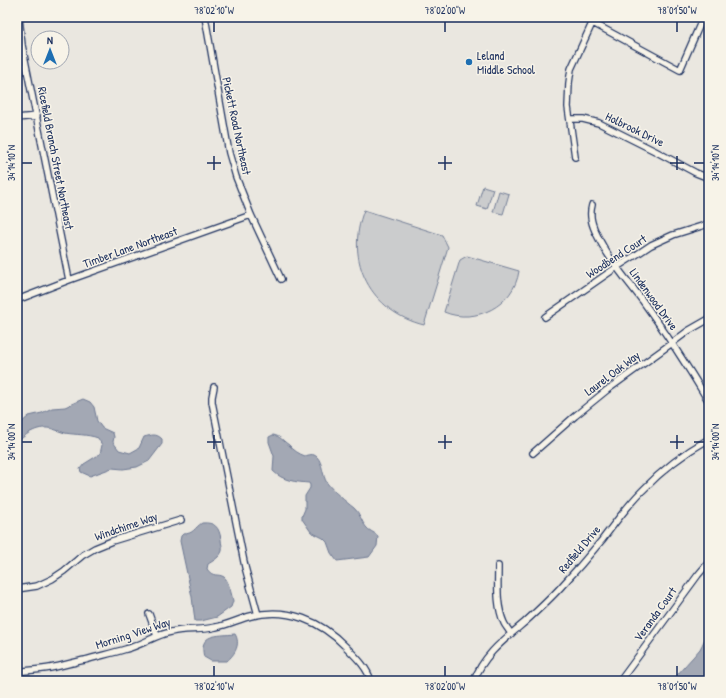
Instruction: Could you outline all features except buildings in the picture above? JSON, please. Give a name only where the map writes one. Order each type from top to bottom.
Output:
[{"type":"street","name":"Ricefield Branch Street Northeast","points":[[18,17],[20,36],[70,280]]},
{"type":"street","name":"Pickett Road Northeast","points":[[205,17],[229,153],[236,177],[251,215],[281,279]]},
{"type":"street","points":[[575,157],[568,107],[569,83],[572,69],[596,17]]},
{"type":"street","points":[[593,23],[680,70],[701,22]]},
{"type":"street","points":[[17,118],[36,116]]},
{"type":"street","name":"Holbrook Drive","points":[[570,119],[583,119],[599,124],[696,173],[709,178]]},
{"type":"street","name":"Lindenwood Drive","points":[[592,205],[591,216],[594,227],[606,252],[672,342],[709,402]]},
{"type":"street","name":"Timber Lane Northeast","points":[[17,300],[251,215]]},
{"type":"street","name":"Woodbend Court","points":[[545,317],[639,253],[673,235],[705,225]]},
{"type":"street","name":"Laurel Oak Way","points":[[533,453],[587,405],[672,342],[709,319]]},
{"type":"street","points":[[214,387],[212,397],[213,409],[246,572],[258,615]]},
{"type":"street","name":"Redfield Drive","points":[[474,681],[488,656],[498,645],[537,611],[573,574],[625,510],[651,481],[684,454],[709,439]]},
{"type":"street","name":"Windchime Way","points":[[17,590],[37,586],[52,579],[83,555],[99,546],[181,520]]},
{"type":"street","name":"Veranda Court","points":[[620,681],[709,562]]},
{"type":"street","points":[[498,566],[498,595],[500,608],[504,623],[511,634]]},
{"type":"street","name":"Morning View Way","points":[[17,672],[54,667],[115,652],[136,646],[157,636],[177,630],[218,627],[242,618],[273,613],[292,615],[318,624],[338,638],[354,655],[366,670],[371,681]]},
{"type":"street","points":[[148,614],[157,636]]},
{"type":"shaded area","points":[[483,186],[493,189],[487,209],[477,206]]},
{"type":"shaded area","points":[[499,191],[509,194],[503,214],[493,212]]},
{"type":"shaded area","points":[[364,210],[442,235],[448,247],[424,325],[405,318],[389,309],[376,296],[367,282],[360,265],[357,248],[359,229]]},
{"type":"shaded area","points":[[467,256],[519,271],[516,283],[510,294],[491,310],[468,316],[444,312],[460,260]]},
{"type":"shaded area","points":[[83,399],[90,402],[94,407],[97,421],[102,428],[113,433],[113,442],[119,450],[130,453],[139,448],[144,437],[152,435],[160,437],[162,439],[162,444],[149,461],[137,467],[123,469],[112,468],[90,476],[81,472],[80,469],[84,464],[100,454],[102,445],[98,438],[43,428],[29,433],[17,443],[17,424],[21,423],[29,416],[42,413],[52,408],[65,407]]},
{"type":"shaded area","points":[[273,435],[280,438],[294,450],[305,456],[312,455],[317,457],[327,483],[356,510],[364,525],[378,536],[377,546],[369,557],[337,561],[331,553],[327,542],[323,538],[311,532],[302,519],[305,509],[305,496],[310,488],[310,485],[309,483],[285,479],[273,471],[274,456],[269,442],[269,437]]},
{"type":"shaded area","points":[[202,523],[210,523],[218,528],[222,551],[218,557],[208,564],[207,569],[213,574],[225,578],[230,588],[233,601],[231,607],[217,617],[195,621],[192,597],[180,541],[183,534],[192,532]]},
{"type":"shaded area","points":[[709,632],[709,675],[705,681],[673,681],[700,649]]},
{"type":"shaded area","points":[[235,634],[237,638],[236,649],[227,661],[211,661],[204,657],[204,644],[210,637]]},
{"type":"place","name":"Leland Middle School","points":[[469,62]]}]
